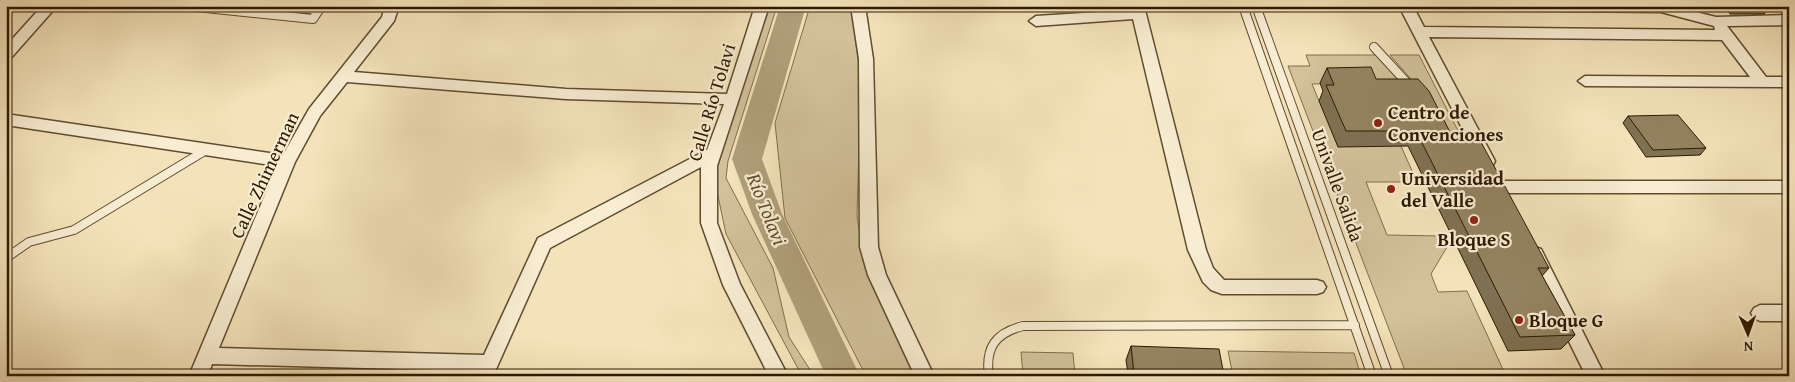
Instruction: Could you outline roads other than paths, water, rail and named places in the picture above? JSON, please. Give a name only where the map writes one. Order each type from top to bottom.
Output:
[{"type":"street","points":[[6,55],[50,6]]},
{"type":"street","name":"Calle Zhimerman","points":[[198,376],[287,162],[314,113],[341,76],[389,18],[392,6]]},
{"type":"street","name":"Calle Río Tolavi","points":[[762,6],[734,99],[709,166],[709,223],[732,285],[778,376]]},
{"type":"street","points":[[858,6],[866,58],[869,247],[877,275],[924,376]]},
{"type":"street","points":[[1406,6],[1509,204]]},
{"type":"street","points":[[1444,6],[1660,8],[1716,22],[1789,20]]},
{"type":"street","points":[[1036,21],[1138,10],[1197,250],[1210,279],[1214,284],[1222,287],[1317,287]]},
{"type":"street","points":[[1716,22],[1762,82]]},
{"type":"street","points":[[1419,32],[1726,35]]},
{"type":"street","points":[[341,76],[566,94],[734,99]]},
{"type":"street","points":[[1585,81],[1789,82]]},
{"type":"street","points":[[6,119],[287,162]]},
{"type":"street","points":[[207,356],[486,370],[544,243],[713,154]]},
{"type":"street","points":[[1500,187],[1789,187]]},
{"type":"street","points":[[1526,238],[1596,376]]},
{"type":"street","points":[[1760,313],[1789,313]]},
{"type":"lane","points":[[186,6],[313,19],[321,8]]},
{"type":"lane","points":[[277,6],[321,8]]},
{"type":"lane","points":[[1243,6],[1372,376]]},
{"type":"lane","name":"Univalle Salida","points":[[1256,6],[1389,376]]},
{"type":"lane","points":[[1257,47],[1270,48]]},
{"type":"lane","points":[[1374,47],[1416,93]]},
{"type":"lane","points":[[6,258],[30,242],[74,230],[206,150]]},
{"type":"lane","points":[[989,376],[986,361],[991,342],[1004,332],[1023,326],[1354,325]]},
{"type":"waterway","name":"Río Tolavi","points":[[793,6],[747,159],[767,214],[843,376]]},
{"type":"place","name":"Centro de Convenciones","points":[[1378,123]]},
{"type":"place","name":"Universidad del Valle","points":[[1391,189]]},
{"type":"place","name":"Bloque S","points":[[1474,220]]},
{"type":"place","name":"Bloque G","points":[[1519,320]]}]
